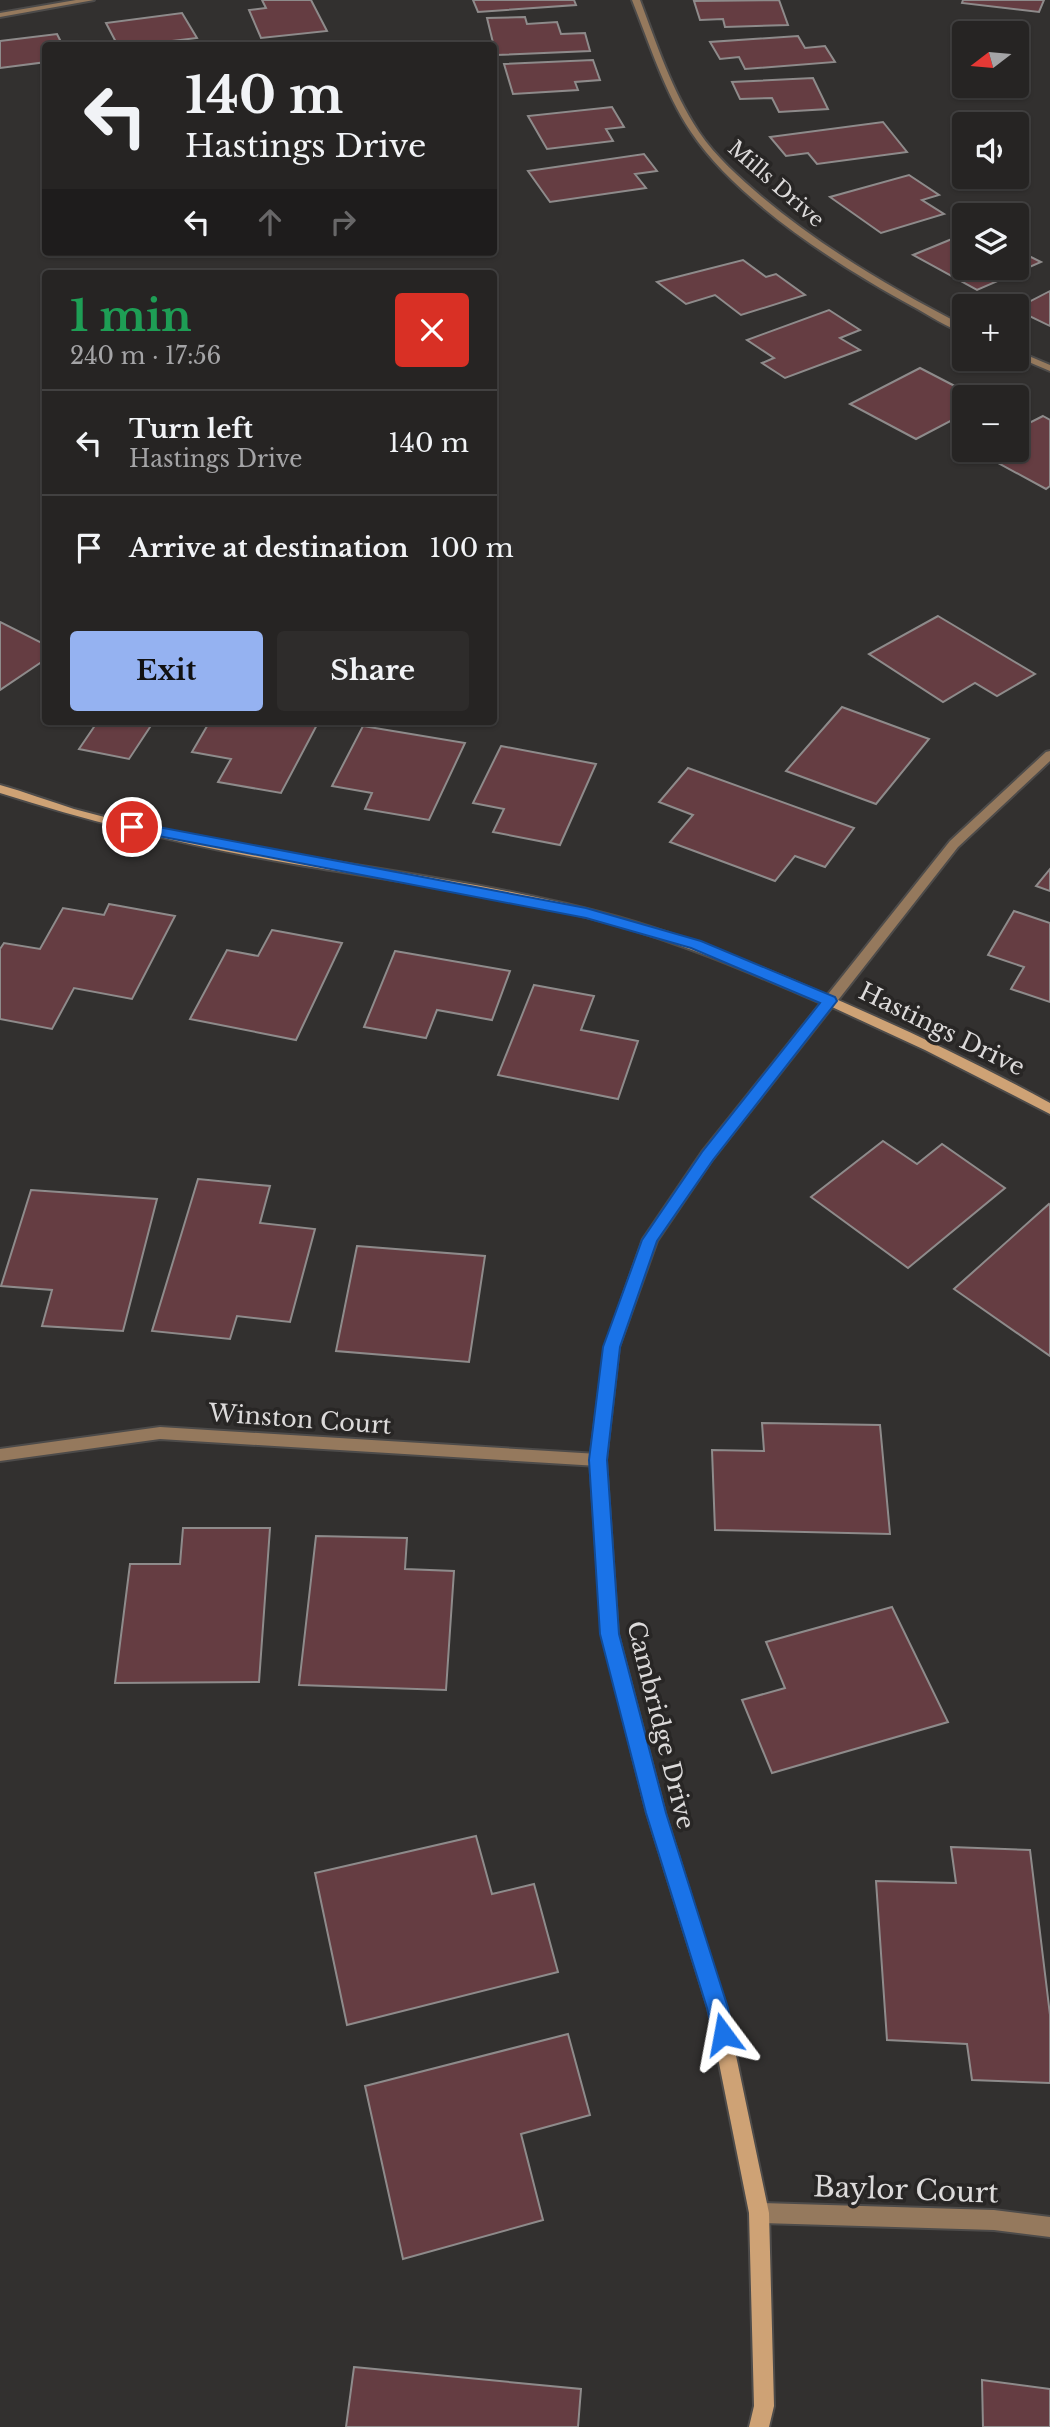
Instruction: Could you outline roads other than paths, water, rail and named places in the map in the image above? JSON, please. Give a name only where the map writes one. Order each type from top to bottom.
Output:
[{"type":"street","points":[[0,15],[90,0]]},
{"type":"street","name":"Mills Drive","points":[[636,0],[675,100],[696,134],[724,168],[817,245],[900,298],[952,324]]},
{"type":"street","points":[[1029,359],[1050,368]]},
{"type":"street","name":"Cambridge Drive","points":[[759,2427],[764,2406],[759,2213],[717,2008],[656,1813],[610,1634],[598,1460],[612,1347],[650,1240],[707,1156],[954,845],[1050,755]]},
{"type":"street","name":"Hastings Drive","points":[[0,789],[64,812],[201,842],[586,913],[696,944],[980,1069],[1050,1109]]},
{"type":"street","name":"Winston Court","points":[[0,1455],[160,1433],[598,1460]]},
{"type":"street","name":"Baylor Court","points":[[759,2213],[994,2220],[1050,2227]]}]
